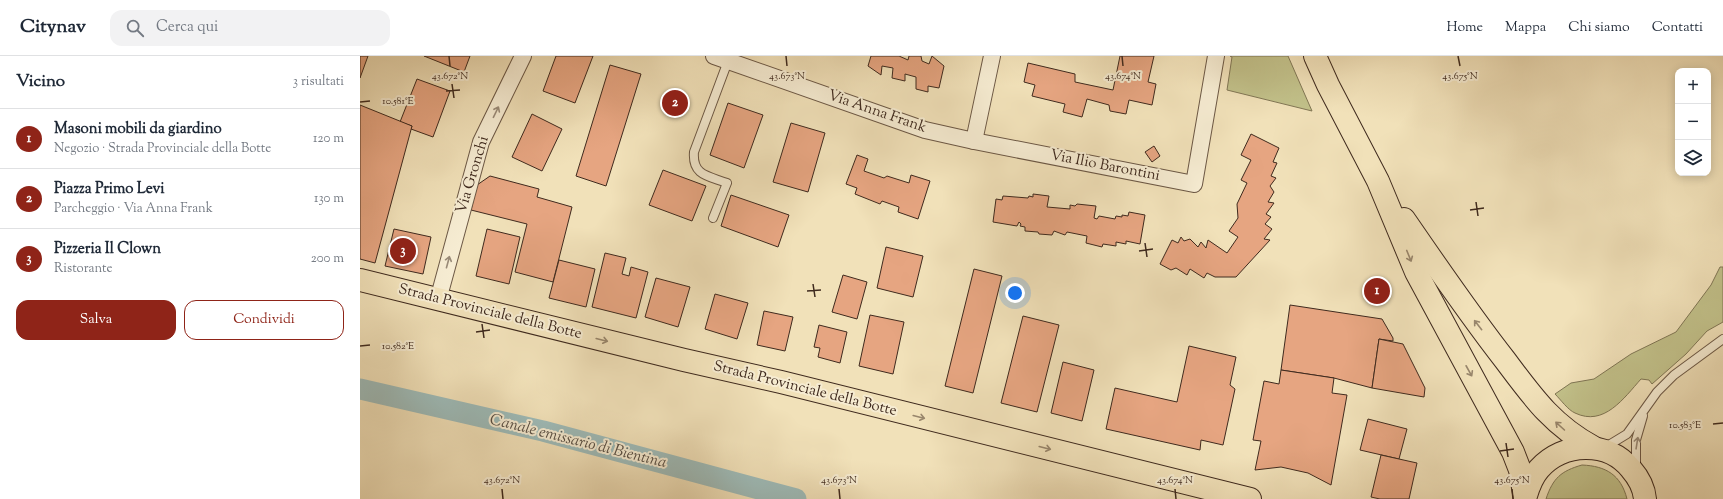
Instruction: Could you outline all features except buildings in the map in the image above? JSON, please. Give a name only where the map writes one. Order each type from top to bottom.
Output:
[{"type":"main road","points":[[1315,56],[1328,85],[1378,181],[1416,272],[1513,452],[1520,470],[1525,499]]},
{"type":"main road","points":[[1378,181],[1468,314],[1529,391],[1562,428],[1622,460],[1636,475],[1645,499]]},
{"type":"main road","name":"Strada Provinciale della Botte","points":[[360,280],[684,360],[781,382],[1250,499]]},
{"type":"main road","points":[[1525,499],[1534,476],[1546,462],[1568,451],[1598,448]]},
{"type":"street","name":"Via Gronchi","points":[[438,300],[481,142],[523,56]]},
{"type":"street","points":[[974,141],[992,56]]},
{"type":"street","name":"Via Ilio Barontini","points":[[974,141],[1194,184],[1216,56]]},
{"type":"street","name":"Via Anna Frank","points":[[721,58],[925,130],[974,141]]},
{"type":"lane","points":[[712,218],[727,183],[700,172],[693,163],[694,152],[721,58]]},
{"type":"lane","points":[[1598,448],[1627,434],[1645,411],[1657,392],[1674,375],[1723,339]]},
{"type":"lane","points":[[1636,475],[1636,440],[1645,411]]},
{"type":"shaded area","points":[[1230,56],[1288,56],[1312,111],[1227,90],[1232,57]]},
{"type":"shaded area","points":[[1720,267],[1723,267],[1723,322],[1707,331],[1686,354],[1652,384],[1649,380],[1641,379],[1620,402],[1604,413],[1595,416],[1585,416],[1572,412],[1555,394],[1571,383],[1594,379],[1631,354],[1676,332],[1711,285]]},
{"type":"shaded area","points":[[1582,465],[1598,467],[1611,473],[1621,484],[1627,499],[1546,499],[1559,476],[1568,470]]},
{"type":"waterway","name":"Canale emissario di Bientina","points":[[360,389],[543,431],[796,499]]},
{"type":"place","name":"Piazza Primo Levi","points":[[675,103]]},
{"type":"place","name":"Pizzeria Il Clown","points":[[403,251]]},
{"type":"place","name":"Masoni mobili da giardino","points":[[1377,291]]}]
